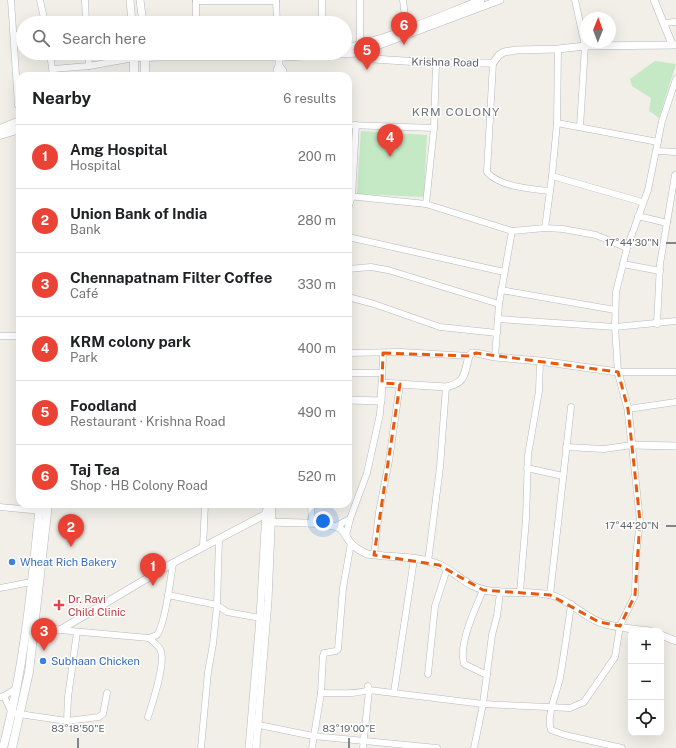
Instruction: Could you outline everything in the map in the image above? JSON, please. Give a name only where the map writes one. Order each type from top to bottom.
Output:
[{"type":"main road","points":[[134,60],[134,72]]},
{"type":"main road","points":[[145,60],[145,72]]},
{"type":"main road","points":[[0,129],[16,123]]},
{"type":"main road","points":[[0,135],[16,130]]},
{"type":"main road","points":[[3,748],[16,714],[29,672],[34,627],[35,582],[43,508]]},
{"type":"main road","points":[[12,748],[17,688],[26,627],[35,582]]},
{"type":"street","points":[[11,0],[16,72]]},
{"type":"street","points":[[40,0],[43,16]]},
{"type":"street","points":[[85,0],[86,16]]},
{"type":"street","points":[[130,0],[131,16]]},
{"type":"street","points":[[140,0],[142,16]]},
{"type":"street","points":[[196,16],[196,0],[276,0],[277,16]]},
{"type":"street","points":[[322,0],[322,16]]},
{"type":"street","points":[[358,53],[360,37],[360,0]]},
{"type":"street","points":[[403,0],[407,32]]},
{"type":"street","points":[[352,53],[358,53],[482,0]]},
{"type":"street","points":[[352,46],[407,32],[500,0]]},
{"type":"street","points":[[575,0],[580,23]]},
{"type":"street","name":"Krishna Road","points":[[616,45],[674,44],[663,23],[654,0]]},
{"type":"street","points":[[663,23],[676,22]]},
{"type":"street","name":"Krishna Road","points":[[358,53],[366,58],[373,59],[436,63],[493,63],[499,55],[504,52],[580,47]]},
{"type":"street","points":[[580,127],[585,48]]},
{"type":"street","points":[[545,228],[557,123],[558,49]]},
{"type":"street","points":[[51,60],[53,69],[89,66],[116,60]]},
{"type":"street","points":[[89,60],[89,66]]},
{"type":"street","points":[[277,72],[279,60]]},
{"type":"street","points":[[426,204],[434,128],[436,63]]},
{"type":"street","points":[[493,63],[488,172],[490,176],[511,185],[550,191]]},
{"type":"street","points":[[279,66],[283,72]]},
{"type":"street","points":[[321,692],[346,694],[361,692],[369,688],[483,704],[570,708],[584,702],[615,657],[620,626],[634,599],[636,590],[636,555],[640,521],[628,409],[618,372],[615,327],[616,292],[627,248],[642,202],[648,190],[662,121],[673,99],[676,80]]},
{"type":"street","points":[[557,123],[658,142]]},
{"type":"street","points":[[352,125],[434,128]]},
{"type":"street","points":[[352,172],[356,125]]},
{"type":"street","points":[[657,151],[676,152]]},
{"type":"street","points":[[658,324],[660,271],[675,175]]},
{"type":"street","points":[[552,176],[642,202]]},
{"type":"street","points":[[352,196],[426,204],[512,231],[545,228],[564,229],[596,235],[627,248]]},
{"type":"street","points":[[638,216],[667,223]]},
{"type":"street","points":[[495,357],[499,304],[512,231]]},
{"type":"street","points":[[352,238],[504,272]]},
{"type":"street","points":[[622,264],[660,271]]},
{"type":"street","points":[[352,269],[371,268],[388,270],[499,304]]},
{"type":"street","points":[[501,290],[616,310]]},
{"type":"street","points":[[352,298],[374,304],[440,327],[497,333]]},
{"type":"street","points":[[498,319],[615,327],[658,324],[676,321]]},
{"type":"street","points":[[0,336],[16,336]]},
{"type":"street","points":[[352,353],[401,352],[469,356],[472,353],[476,353],[495,357],[540,361],[618,372],[676,372]]},
{"type":"street","points":[[346,536],[350,519],[367,473],[380,414],[383,353]]},
{"type":"street","points":[[382,383],[446,387],[456,385],[461,381],[469,356]]},
{"type":"street","points":[[520,592],[526,519],[528,455],[539,391],[540,361]]},
{"type":"street","points":[[352,373],[382,373]]},
{"type":"street","points":[[374,555],[379,512],[389,461],[400,384]]},
{"type":"street","points":[[428,562],[440,467],[446,387]]},
{"type":"street","points":[[352,400],[381,401]]},
{"type":"street","points":[[628,409],[676,402]]},
{"type":"street","points":[[550,595],[571,407]]},
{"type":"street","points":[[566,446],[604,449],[632,445],[676,446]]},
{"type":"street","points":[[527,468],[563,476]]},
{"type":"street","points":[[0,507],[16,507]]},
{"type":"street","points":[[203,547],[205,508]]},
{"type":"street","points":[[256,748],[254,724],[266,508]]},
{"type":"street","points":[[60,630],[173,563],[266,514],[270,508]]},
{"type":"street","points":[[249,748],[254,724],[268,601],[272,508]]},
{"type":"street","points":[[311,508],[312,524]]},
{"type":"street","points":[[336,526],[350,519]]},
{"type":"street","points":[[271,522],[336,526],[342,530],[351,544],[367,554],[414,559],[439,565],[470,584],[483,590],[500,593],[520,592],[550,595],[562,599],[599,622],[632,628]]},
{"type":"street","points":[[201,748],[208,672],[213,644],[217,604],[219,539]]},
{"type":"street","points":[[312,748],[321,692],[323,656],[324,653],[333,652],[338,649],[343,588],[351,544]]},
{"type":"street","points":[[394,692],[414,559]]},
{"type":"street","points":[[34,627],[77,632],[149,638],[153,637],[159,632],[168,595],[173,563]]},
{"type":"street","points":[[428,674],[435,606],[447,569]]},
{"type":"street","points":[[0,588],[35,582]]},
{"type":"street","points":[[483,590],[464,642],[462,657],[464,664],[487,675]]},
{"type":"street","points":[[474,748],[483,704],[492,635],[497,616],[500,593]]},
{"type":"street","points":[[168,595],[217,604],[227,612],[260,618]]},
{"type":"street","points":[[571,604],[559,680],[552,708],[550,724],[551,730],[622,748]]},
{"type":"street","points":[[67,721],[68,697],[77,632]]},
{"type":"street","points":[[664,636],[676,641]]},
{"type":"street","points":[[148,717],[160,675],[161,655],[160,648],[149,638]]},
{"type":"street","points":[[17,688],[2,697],[16,714],[67,721],[99,717],[103,714],[107,693]]},
{"type":"street","points":[[364,748],[369,688]]},
{"type":"street","points":[[254,724],[313,736],[437,748]]},
{"type":"highlighted area","points":[[383,353],[469,356],[476,353],[618,372],[628,409],[640,521],[635,595],[620,626],[599,622],[550,595],[483,590],[439,565],[374,555],[400,384],[382,383]]},
{"type":"green space","points":[[655,61],[676,64],[659,118],[649,111],[651,98],[632,86],[630,79]]},
{"type":"green space","points":[[361,131],[427,135],[424,197],[357,194]]},
{"type":"place","name":"Taj Tea","points":[[404,45]]},
{"type":"place","name":"Foodland","points":[[367,70]]},
{"type":"place","name":"KRM colony park","points":[[390,157]]},
{"type":"place","name":"Union Bank of India","points":[[71,547]]},
{"type":"place","name":"Wheat Rich Bakery","points":[[12,562]]},
{"type":"place","name":"Amg Hospital","points":[[153,586]]},
{"type":"place","name":"Dr. Ravi Child Clinic","points":[[59,605]]},
{"type":"place","name":"Chennapatnam Filter Coffee","points":[[44,651]]},
{"type":"place","name":"Subhaan Chicken","points":[[43,661]]},
{"type":"district","name":"KRM COLONY","points":[[456,112]]}]
